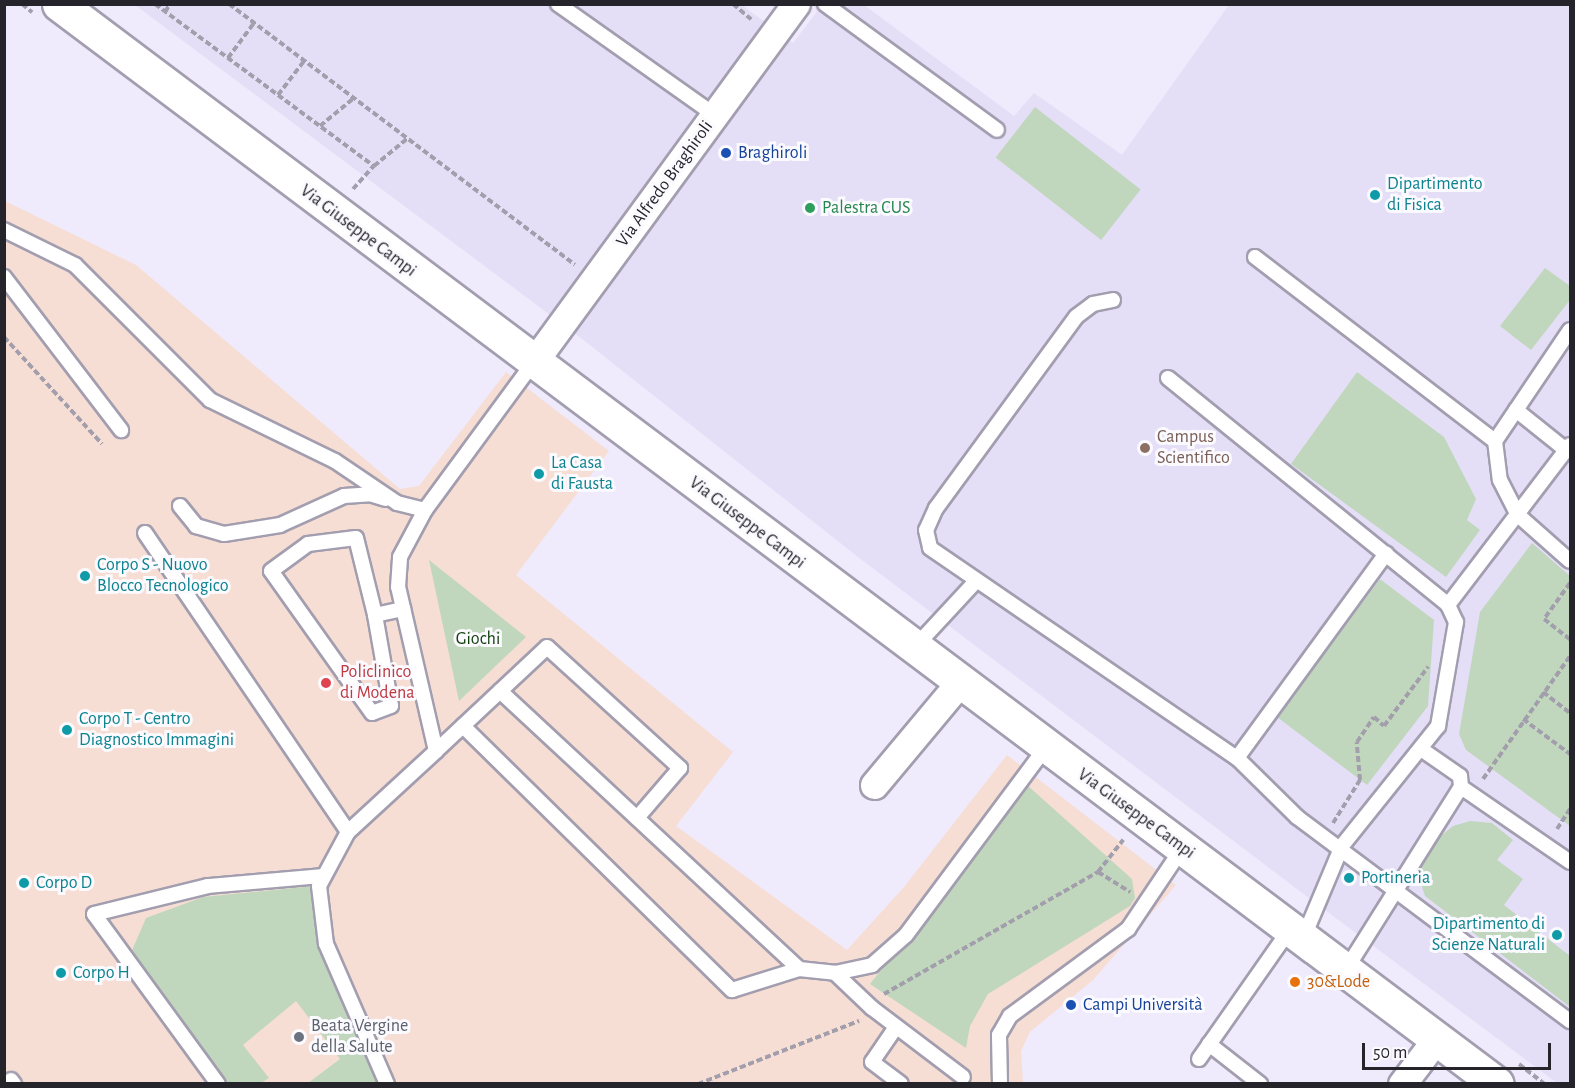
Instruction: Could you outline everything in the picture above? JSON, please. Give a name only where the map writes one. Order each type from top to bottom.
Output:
[{"type":"street","name":"Via Giuseppe Campi","points":[[59,4],[533,363],[1497,1083]]},
{"type":"street","name":"Via Alfredo Braghiroli","points":[[533,363],[796,4]]},
{"type":"street","points":[[874,784],[960,682]]},
{"type":"street","points":[[1402,1083],[1437,1038]]},
{"type":"lane","points":[[558,4],[715,115]]},
{"type":"lane","points":[[825,4],[997,130]]},
{"type":"lane","points":[[4,230],[75,265],[210,400],[335,461],[397,503]]},
{"type":"lane","points":[[1255,257],[1495,441]]},
{"type":"lane","points":[[4,277],[121,429]]},
{"type":"lane","points":[[1113,300],[1093,304],[1076,317],[930,519],[926,530],[930,548],[1237,758],[1297,817],[1342,846],[1397,891],[1570,1021]]},
{"type":"lane","points":[[1570,330],[1495,441],[1500,480],[1518,515],[1570,561]]},
{"type":"lane","points":[[436,751],[398,587],[400,557],[425,510],[533,363]]},
{"type":"lane","points":[[1168,378],[1448,605],[1457,628],[1444,709],[1438,726],[1342,846],[1297,934],[1199,1059]]},
{"type":"lane","points":[[1448,605],[1568,447],[1516,410]]},
{"type":"lane","points":[[180,506],[196,526],[224,534],[280,525],[344,496],[370,495],[425,510]]},
{"type":"lane","points":[[145,533],[348,832]]},
{"type":"lane","points":[[356,538],[375,615],[391,706],[372,713],[271,570],[308,544],[356,538]]},
{"type":"lane","points":[[1237,758],[1386,554]]},
{"type":"lane","points":[[914,648],[976,581]]},
{"type":"lane","points":[[375,615],[403,609]]},
{"type":"lane","points":[[387,1083],[326,944],[319,886],[348,832],[547,647],[680,768],[637,818]]},
{"type":"lane","points":[[500,691],[799,969]]},
{"type":"lane","points":[[463,726],[732,990],[799,969],[835,973],[872,965],[906,935],[1046,747]]},
{"type":"lane","points":[[1421,749],[1460,776],[1467,791],[1570,862]]},
{"type":"lane","points":[[1345,971],[1397,891],[1467,791]]},
{"type":"lane","points":[[1000,1083],[999,1035],[1010,1016],[1128,928],[1183,847]]},
{"type":"lane","points":[[218,1083],[94,914],[208,886],[323,876]]},
{"type":"lane","points":[[835,973],[872,1008],[963,1077]]},
{"type":"lane","points":[[896,1027],[872,1062],[901,1083]]},
{"type":"lane","points":[[1209,1044],[1260,1083]]},
{"type":"path","points":[[155,4],[374,166]]},
{"type":"path","points":[[165,12],[170,4]]},
{"type":"path","points":[[229,4],[595,280]]},
{"type":"path","points":[[228,58],[254,23]]},
{"type":"path","points":[[278,95],[304,61]]},
{"type":"path","points":[[320,127],[354,98]]},
{"type":"path","points":[[354,189],[374,166],[408,138]]},
{"type":"path","points":[[4,337],[102,444]]},
{"type":"path","points":[[1570,583],[1544,619],[1570,639]]},
{"type":"path","points":[[1467,791],[1570,656]]},
{"type":"path","points":[[1325,834],[1360,780],[1357,742],[1374,717],[1384,726],[1430,664]]},
{"type":"path","points":[[1543,692],[1570,713]]},
{"type":"path","points":[[1524,719],[1570,754]]},
{"type":"path","points":[[1546,845],[1570,809]]},
{"type":"path","points":[[698,1083],[859,1021],[885,994],[1098,872],[1126,836]]},
{"type":"path","points":[[1098,872],[1146,902]]},
{"type":"shaded area","name":"Campus Scientifico","points":[[135,5],[742,5],[793,43],[822,5],[864,5],[1014,116],[1034,93],[1122,155],[1229,5],[1570,5],[1570,1083],[1557,1083],[1297,889],[858,557],[581,338]]},
{"type":"shaded area","name":"Policlinico di Modena","points":[[5,201],[136,265],[400,489],[419,486],[506,372],[609,451],[516,575],[733,752],[676,826],[847,950],[904,887],[1007,755],[1176,885],[1093,980],[1030,1032],[1021,1051],[1023,1083],[5,1084]]},
{"type":"green space","points":[[1035,107],[1141,189],[1101,240],[996,157]]},
{"type":"green space","points":[[1545,268],[1570,286],[1570,300],[1531,350],[1500,326]]},
{"type":"green space","points":[[1357,372],[1444,437],[1476,499],[1467,520],[1480,530],[1446,577],[1291,464]]},
{"type":"green space","points":[[1532,543],[1570,576],[1570,826],[1466,750],[1459,734],[1480,612]]},
{"type":"green space","name":"Giochi","points":[[429,560],[526,637],[459,701]]},
{"type":"green space","points":[[1380,579],[1434,620],[1428,706],[1367,785],[1277,717]]},
{"type":"green space","points":[[1027,785],[1132,879],[1135,898],[1130,906],[988,994],[970,1026],[966,1048],[870,984]]},
{"type":"green space","points":[[1470,821],[1492,823],[1513,840],[1497,860],[1523,879],[1504,905],[1570,956],[1570,1007],[1425,896],[1417,872],[1422,851],[1453,826]]},
{"type":"green space","points":[[313,886],[320,946],[379,1083],[308,1083],[340,1059],[296,1001],[243,1045],[269,1078],[261,1083],[226,1083],[130,955],[146,918],[203,897]]},
{"type":"place","name":"Braghiroli","points":[[726,153]]},
{"type":"place","name":"Dipartimento di Fisica","points":[[1375,195]]},
{"type":"place","name":"Palestra CUS","points":[[810,208]]},
{"type":"place","name":"Campus Scientifico","points":[[1145,448]]},
{"type":"place","name":"La Casa di Fausta","points":[[539,474]]},
{"type":"place","name":"Corpo S - Nuovo Blocco Tecnologico","points":[[85,576]]},
{"type":"place","name":"Policlinico di Modena","points":[[326,683]]},
{"type":"place","name":"Corpo T - Centro Diagnostico Immagini","points":[[67,730]]},
{"type":"place","name":"Portineria","points":[[1349,878]]},
{"type":"place","name":"Corpo D","points":[[24,883]]},
{"type":"place","name":"Dipartimento di Scienze Naturali","points":[[1557,935]]},
{"type":"place","name":"Corpo H","points":[[61,973]]},
{"type":"place","name":"30&Lode","points":[[1295,982]]},
{"type":"place","name":"Campi Università","points":[[1071,1005]]},
{"type":"place","name":"Beata Vergine della Salute","points":[[299,1037]]}]
